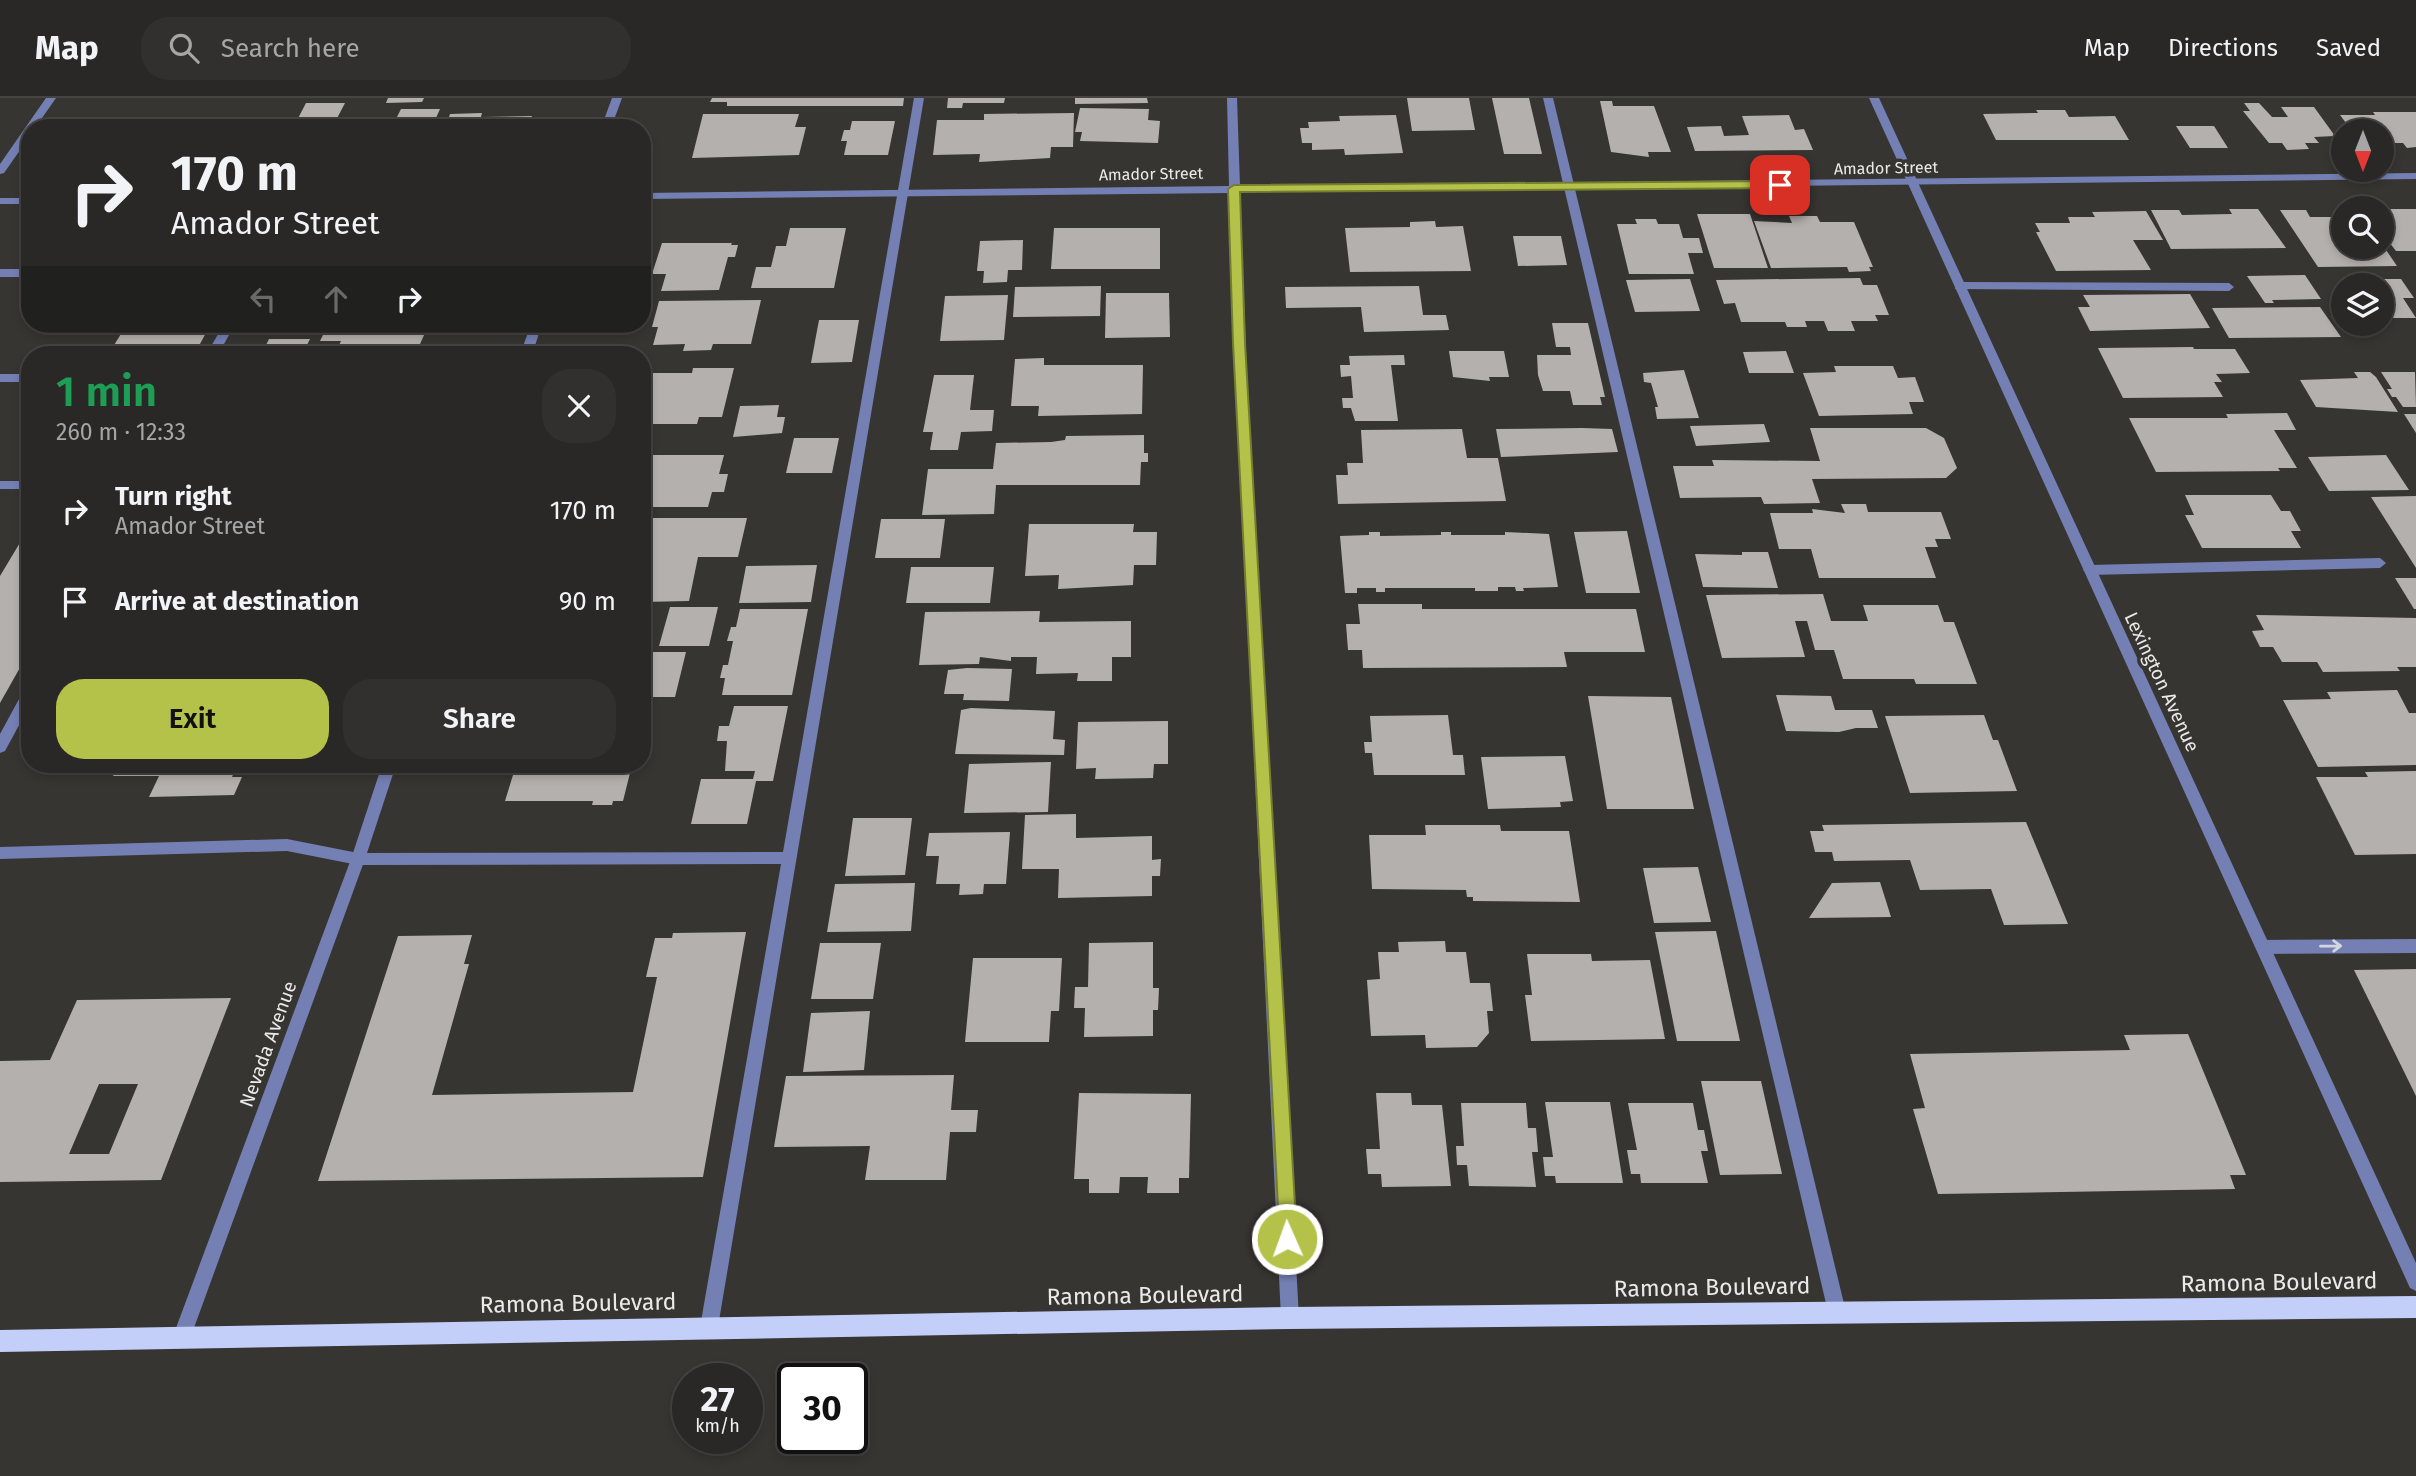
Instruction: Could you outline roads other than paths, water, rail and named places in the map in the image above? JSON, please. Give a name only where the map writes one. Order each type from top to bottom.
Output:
[{"type":"main road","name":"Ramona Boulevard","points":[[0,1341],[1290,1318],[2416,1307]]},
{"type":"street","points":[[36,119],[51,98]]},
{"type":"street","points":[[609,119],[617,98]]},
{"type":"street","points":[[709,1327],[919,98]]},
{"type":"street","points":[[1232,98],[1239,343],[1284,1149],[1290,1318]]},
{"type":"street","points":[[1548,98],[1837,1312]]},
{"type":"street","name":"Lexington Avenue","points":[[1874,98],[2416,1282]]},
{"type":"street","points":[[0,171],[21,141]]},
{"type":"street","name":"Amador Street","points":[[651,197],[2416,176]]},
{"type":"street","points":[[0,201],[21,201]]},
{"type":"street","points":[[0,273],[21,273]]},
{"type":"street","points":[[1959,286],[2229,287]]},
{"type":"street","points":[[0,378],[21,378]]},
{"type":"street","points":[[0,485],[21,485]]},
{"type":"street","points":[[2090,570],[2380,564]]},
{"type":"street","points":[[0,747],[21,708]]},
{"type":"street","name":"Nevada Avenue","points":[[183,1336],[358,859],[386,773]]},
{"type":"street","points":[[0,853],[287,845],[358,859],[788,858]]},
{"type":"street","points":[[2263,947],[2416,946]]}]
